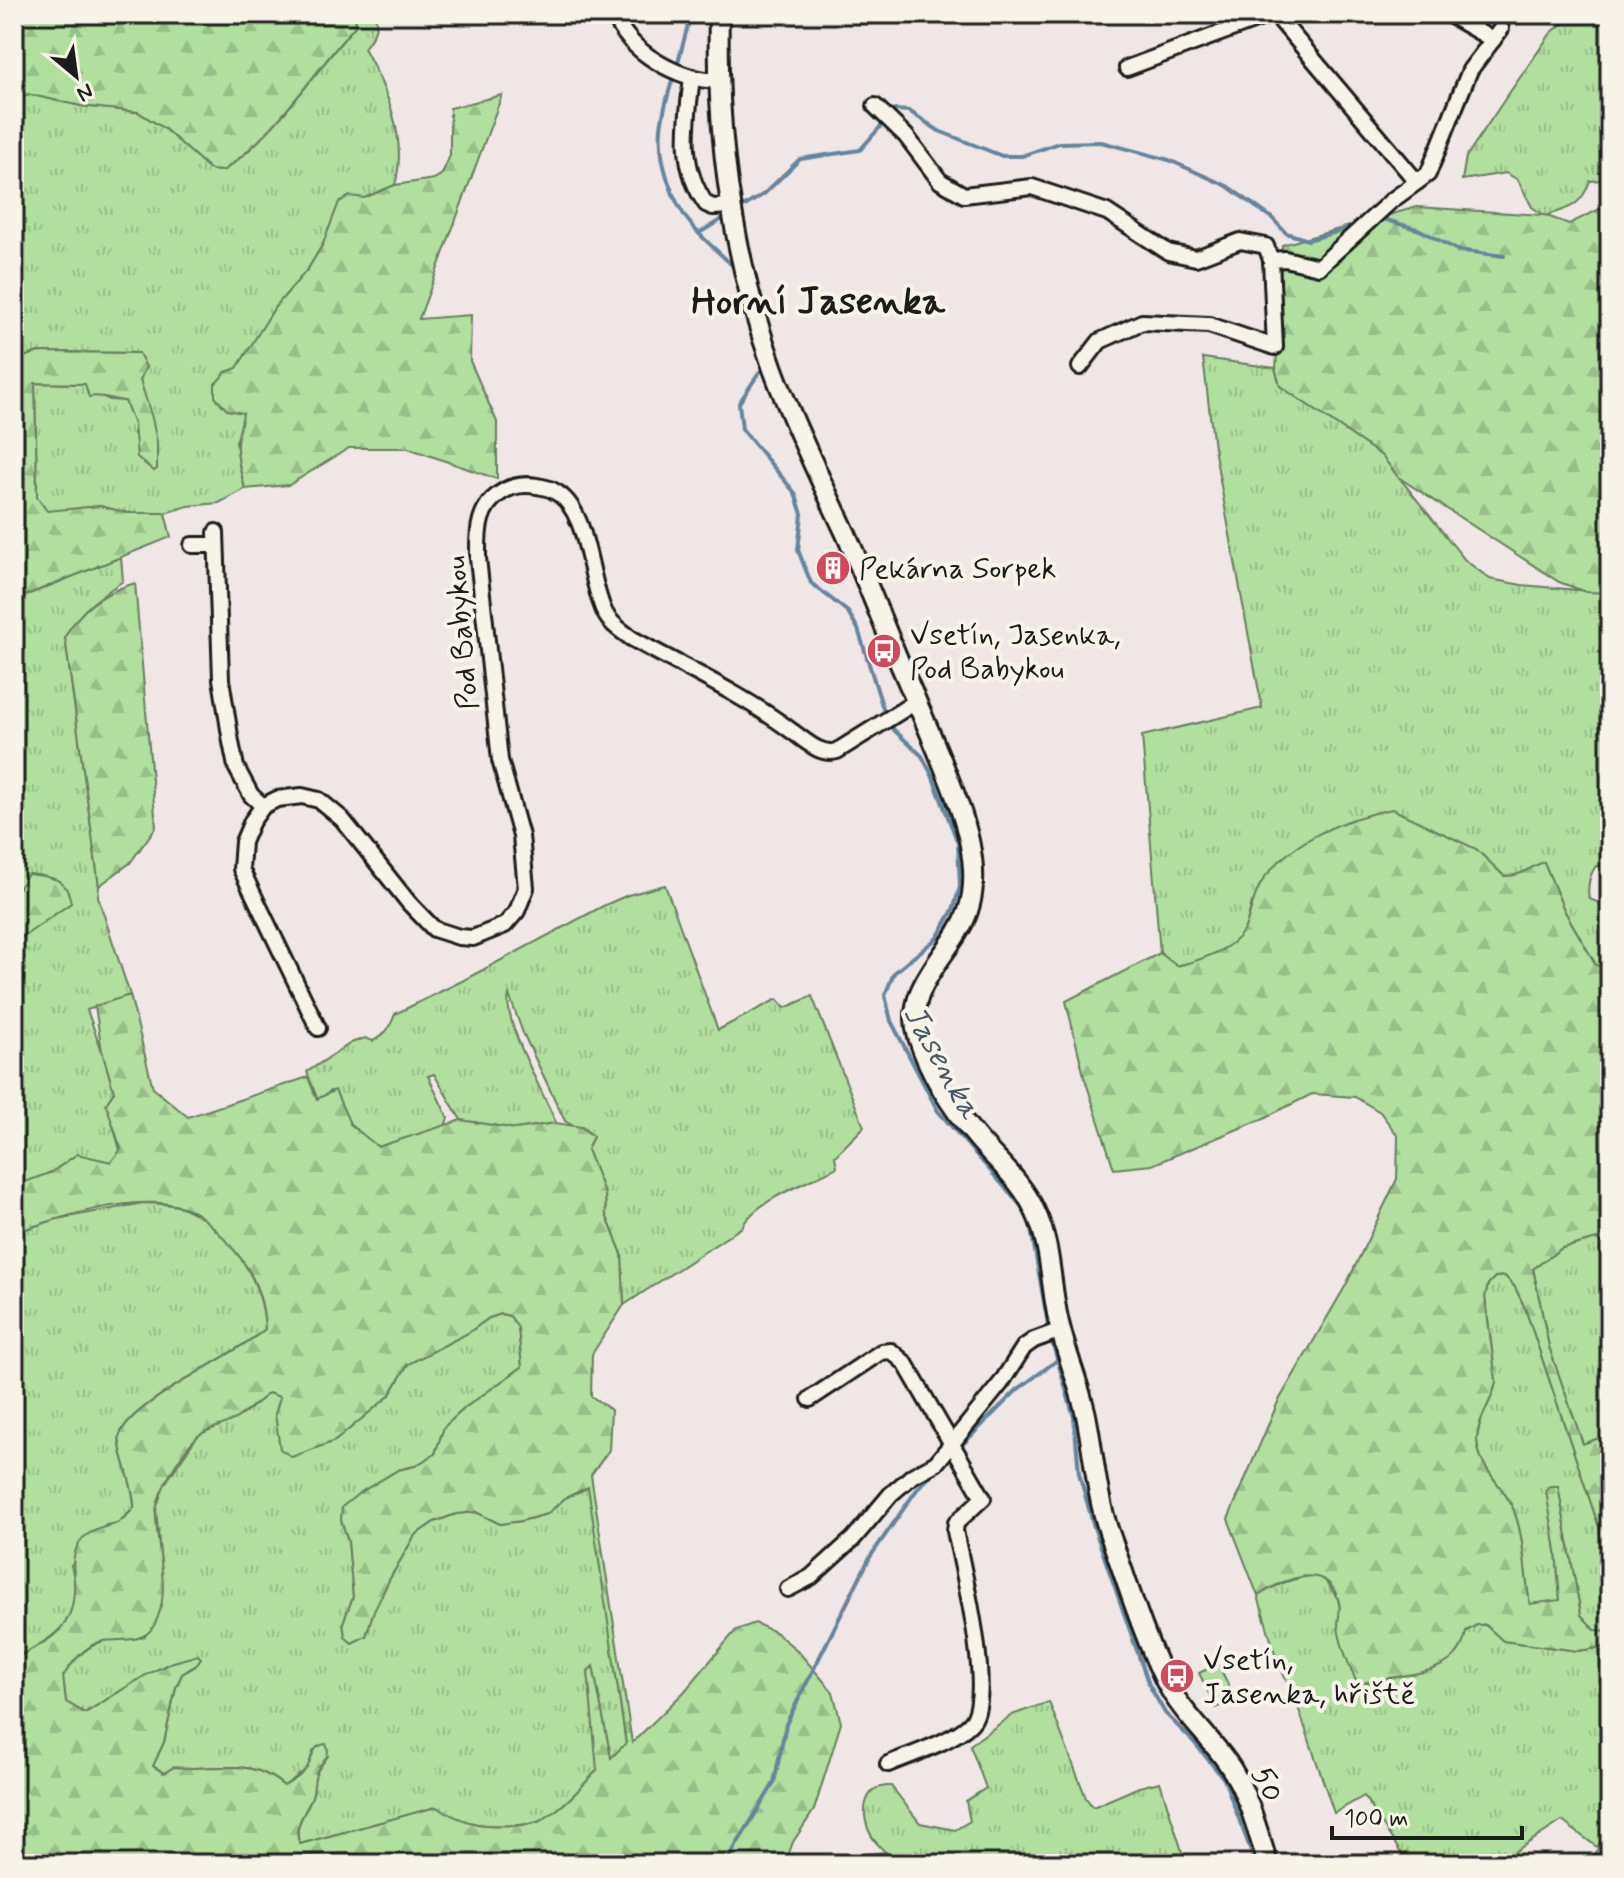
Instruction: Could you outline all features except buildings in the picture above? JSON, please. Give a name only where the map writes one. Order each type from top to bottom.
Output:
[{"type":"street","points":[[614,14],[627,35],[650,57],[692,77],[719,81]]},
{"type":"street","name":"50","points":[[719,14],[719,81],[724,151],[732,211],[750,293],[772,364],[815,471],[917,701],[964,820],[973,878],[971,900],[963,921],[919,995],[915,1012],[918,1036],[956,1110],[1015,1179],[1036,1211],[1047,1245],[1053,1334],[1086,1415],[1106,1525],[1165,1681],[1240,1784],[1268,1864]]},
{"type":"street","points":[[1127,68],[1274,14],[1417,182]]},
{"type":"street","points":[[1271,260],[1285,259],[1319,267],[1391,201],[1428,174],[1470,70],[1497,35],[1448,14]]},
{"type":"street","points":[[692,77],[685,146],[688,166],[706,204],[732,211]]},
{"type":"street","points":[[875,106],[906,136],[940,181],[964,195],[1032,187],[1107,212],[1168,252],[1196,258],[1240,241],[1266,246],[1271,260],[1275,347],[1209,325],[1142,322],[1100,341],[1080,367]]},
{"type":"street","name":"Pod Babykou","points":[[263,806],[290,796],[319,800],[342,819],[409,903],[434,929],[473,938],[505,925],[517,911],[526,888],[521,836],[500,760],[478,558],[478,534],[483,514],[489,503],[511,486],[524,484],[554,490],[567,501],[577,516],[606,616],[631,638],[759,710],[822,751],[837,751],[917,701]]},
{"type":"street","points":[[192,545],[216,539],[221,679],[236,767],[251,795],[263,806],[243,842],[241,869],[318,1028]]},
{"type":"street","points":[[788,1589],[811,1577],[853,1539],[891,1494],[912,1476],[936,1463],[1001,1383],[1024,1347],[1053,1334]]},
{"type":"street","points":[[810,1399],[881,1352],[891,1351],[905,1363],[983,1498],[956,1523],[955,1531],[971,1607],[981,1693],[974,1719],[961,1732],[888,1764]]},
{"type":"green space","points":[[14,14],[354,14],[356,17],[355,26],[277,121],[243,156],[223,171],[211,170],[165,129],[138,112],[81,106],[28,94],[14,103]]},
{"type":"green space","points":[[354,14],[375,14],[375,28],[364,48],[387,97],[397,132],[399,150],[395,185],[364,198],[350,197],[340,202],[323,244],[308,269],[275,307],[237,369],[226,372],[243,412],[242,430],[236,441],[245,489],[219,503],[188,506],[165,513],[128,513],[100,506],[47,512],[37,497],[35,383],[86,384],[98,395],[125,401],[134,424],[134,435],[144,395],[139,353],[39,352],[14,360],[14,103],[28,94],[81,106],[138,112],[165,129],[211,170],[223,171],[261,139],[293,103],[355,26]]},
{"type":"green space","points":[[1574,14],[1610,14],[1610,179],[1590,181],[1578,201],[1545,216],[1532,207],[1518,180],[1506,173],[1462,180],[1466,157],[1505,99],[1551,33]]},
{"type":"green space","points":[[502,95],[419,319],[471,315],[470,361],[497,422],[497,479],[408,448],[349,448],[289,485],[245,489],[237,450],[243,413],[227,410],[215,397],[215,384],[226,372],[237,368],[275,307],[308,269],[323,244],[339,202],[350,196],[364,198],[395,185],[434,179],[442,174],[450,155],[450,108]]},
{"type":"green space","points":[[1610,204],[1610,593],[1586,592],[1559,582],[1398,477],[1382,456],[1280,386],[1276,371],[1282,245],[1417,207],[1544,215],[1569,224]]},
{"type":"green space","points":[[39,352],[139,353],[146,367],[140,380],[157,442],[157,469],[154,471],[137,457],[134,424],[125,401],[89,397],[85,384],[35,383],[37,497],[47,511],[100,506],[128,513],[165,513],[171,537],[14,600],[14,360]]},
{"type":"green space","points":[[1203,358],[1275,368],[1280,386],[1382,456],[1465,560],[1490,579],[1610,593],[1610,867],[1596,866],[1588,890],[1589,899],[1600,903],[1610,897],[1610,970],[1596,965],[1564,910],[1544,863],[1521,873],[1504,876],[1476,849],[1252,902],[1244,931],[1226,948],[1177,966],[1160,953],[1142,736],[1262,708],[1214,448]]},
{"type":"green space","points":[[121,557],[123,581],[83,612],[65,637],[98,897],[130,995],[87,1010],[114,1092],[107,1104],[122,1157],[111,1162],[77,1155],[52,1172],[14,1189],[14,943],[36,927],[60,881],[29,874],[14,895],[14,600]]},
{"type":"green space","points":[[135,583],[156,827],[130,863],[99,886],[65,637],[94,602]]},
{"type":"green space","points":[[1392,809],[1476,849],[1504,876],[1521,873],[1544,862],[1564,910],[1596,965],[1610,970],[1610,1257],[1606,1246],[1597,1239],[1562,1248],[1533,1269],[1549,1347],[1583,1444],[1610,1434],[1610,1602],[1601,1533],[1525,1308],[1515,1287],[1505,1276],[1495,1277],[1488,1284],[1485,1297],[1496,1381],[1477,1440],[1482,1460],[1510,1502],[1518,1522],[1530,1604],[1560,1600],[1556,1550],[1546,1491],[1551,1486],[1558,1486],[1581,1615],[1595,1630],[1610,1631],[1610,1646],[1578,1651],[1503,1641],[1486,1625],[1477,1625],[1466,1631],[1461,1647],[1452,1659],[1438,1667],[1358,1685],[1341,1641],[1338,1626],[1340,1605],[1333,1589],[1325,1581],[1304,1576],[1258,1596],[1228,1519],[1278,1402],[1346,1285],[1397,1179],[1398,1136],[1380,1112],[1355,1097],[1312,1094],[1262,1119],[1152,1165],[1114,1169],[1084,1076],[1066,1001],[1160,953],[1177,966],[1228,946],[1243,932],[1256,893],[1265,877],[1291,852],[1339,824]]},
{"type":"green space","points":[[28,874],[62,883],[71,903],[14,943],[14,895]]},
{"type":"green space","points":[[665,885],[718,1030],[777,999],[785,1008],[812,996],[864,1127],[835,1156],[837,1167],[771,1200],[749,1217],[742,1227],[624,1305],[622,1254],[606,1215],[605,1195],[587,1150],[593,1136],[582,1127],[578,1129],[565,1121],[523,1033],[509,995],[518,1040],[556,1123],[516,1129],[461,1120],[434,1074],[428,1076],[448,1118],[445,1126],[378,1147],[347,1120],[335,1091],[330,1091],[319,1103],[307,1072],[351,1043],[365,1038],[373,1041],[387,1030],[395,1014],[605,905]]},
{"type":"green space","points":[[130,995],[153,1088],[188,1117],[308,1077],[317,1099],[335,1090],[350,1124],[378,1147],[461,1120],[516,1129],[556,1123],[581,1127],[593,1136],[587,1150],[605,1195],[606,1215],[622,1254],[624,1305],[592,1354],[591,1396],[611,1410],[609,1450],[591,1475],[632,1743],[684,1692],[736,1630],[755,1623],[775,1632],[797,1650],[833,1692],[841,1723],[814,1810],[793,1842],[785,1864],[466,1864],[452,1856],[378,1859],[347,1853],[304,1855],[286,1864],[14,1864],[14,1659],[50,1638],[66,1622],[74,1598],[74,1554],[81,1540],[94,1531],[118,1523],[134,1508],[119,1441],[128,1422],[163,1394],[265,1329],[260,1297],[241,1259],[211,1225],[183,1207],[164,1203],[120,1205],[75,1214],[14,1233],[14,1186],[52,1172],[77,1154],[111,1162],[121,1149],[106,1104],[114,1092],[102,1051],[95,1006]],"holes":[[[501,1314],[510,1316],[518,1328],[522,1367],[466,1407],[444,1427],[435,1454],[415,1466],[398,1470],[342,1507],[341,1520],[348,1541],[353,1597],[343,1623],[345,1637],[352,1643],[366,1636],[389,1580],[415,1535],[434,1522],[456,1514],[476,1512],[500,1524],[521,1521],[547,1514],[565,1498],[588,1487],[626,1743],[611,1758],[593,1666],[588,1671],[597,1770],[578,1791],[548,1816],[527,1824],[472,1823],[436,1807],[300,1844],[297,1831],[312,1796],[317,1771],[327,1755],[326,1744],[317,1747],[302,1774],[284,1786],[270,1776],[244,1768],[174,1767],[164,1773],[153,1766],[164,1742],[176,1687],[182,1674],[201,1658],[198,1655],[170,1663],[146,1675],[85,1713],[66,1702],[63,1676],[83,1652],[100,1642],[141,1637],[153,1627],[159,1614],[163,1585],[156,1526],[157,1504],[171,1472],[197,1437],[235,1419],[269,1393],[280,1397],[275,1414],[280,1449],[292,1457],[335,1441],[389,1396],[408,1364],[468,1333],[489,1318]]]},
{"type":"green space","points":[[143,1203],[182,1207],[217,1229],[251,1275],[263,1311],[265,1329],[162,1394],[128,1422],[119,1441],[134,1508],[118,1523],[106,1525],[71,1565],[74,1600],[64,1624],[43,1642],[14,1659],[14,1233],[57,1219]]},
{"type":"green space","points":[[1597,1239],[1606,1246],[1610,1257],[1610,1434],[1583,1444],[1549,1347],[1533,1268],[1562,1248]]},
{"type":"green space","points":[[1505,1276],[1515,1287],[1525,1308],[1601,1533],[1610,1602],[1610,1631],[1595,1631],[1581,1615],[1558,1487],[1547,1491],[1560,1601],[1530,1604],[1514,1511],[1487,1469],[1479,1450],[1478,1432],[1496,1381],[1485,1297],[1488,1284],[1495,1277]]},
{"type":"green space","points":[[501,1314],[510,1316],[518,1327],[522,1367],[466,1407],[444,1427],[435,1454],[415,1466],[398,1470],[358,1494],[341,1520],[348,1541],[353,1597],[343,1623],[366,1636],[389,1580],[415,1535],[434,1522],[456,1514],[476,1512],[500,1524],[521,1521],[547,1514],[565,1498],[589,1487],[626,1744],[611,1759],[593,1667],[588,1671],[598,1770],[564,1804],[540,1821],[510,1826],[472,1823],[436,1807],[300,1844],[299,1825],[314,1791],[315,1776],[328,1756],[314,1750],[307,1769],[284,1786],[271,1776],[244,1768],[174,1767],[164,1773],[153,1766],[164,1742],[176,1687],[182,1674],[196,1666],[146,1675],[85,1713],[66,1702],[63,1676],[78,1657],[104,1641],[145,1636],[160,1609],[162,1577],[156,1509],[164,1485],[198,1435],[235,1419],[269,1393],[280,1397],[389,1396],[408,1364]]},
{"type":"green space","points":[[1315,1575],[1324,1579],[1338,1599],[1341,1613],[1338,1625],[1358,1685],[1388,1679],[1477,1625],[1485,1625],[1504,1641],[1578,1651],[1610,1646],[1610,1829],[1597,1847],[1562,1821],[1505,1858],[1510,1864],[1408,1864],[1364,1796],[1334,1813],[1299,1710],[1276,1657],[1258,1596],[1285,1582]]},
{"type":"green space","points":[[1218,1664],[1235,1698],[1216,1708],[1199,1673]]},
{"type":"green space","points":[[1049,1702],[1086,1798],[1093,1807],[1139,1787],[1160,1782],[1186,1864],[899,1864],[875,1841],[868,1829],[865,1812],[869,1796],[881,1787],[891,1786],[920,1823],[955,1830],[970,1821],[966,1801],[986,1788],[970,1745],[1012,1715]]},
{"type":"green space","points":[[1610,1829],[1610,1864],[1588,1864]]},
{"type":"green space","points":[[886,1852],[898,1864],[873,1861],[870,1864],[847,1864],[855,1855]]},
{"type":"green space","points":[[347,1853],[378,1859],[452,1856],[466,1864],[286,1864],[304,1855]]},
{"type":"waterway","name":"Jasenka","points":[[677,66],[691,14]]},
{"type":"waterway","name":"Jasenka","points":[[674,74],[661,128],[664,167],[685,217],[733,266]]},
{"type":"waterway","points":[[740,209],[764,194],[800,159],[860,150],[895,110],[909,111],[939,131],[1002,156],[1022,156],[1059,143],[1101,142],[1169,160],[1227,186],[1272,218],[1286,233],[1308,240],[1357,226]]},
{"type":"waterway","points":[[699,233],[729,215]]},
{"type":"waterway","points":[[1377,220],[1420,230],[1457,250],[1504,256]]},
{"type":"waterway","name":"Jasenka","points":[[765,364],[739,403],[742,429],[795,493],[802,514],[798,550],[811,583],[848,612],[858,629],[885,715]]},
{"type":"waterway","name":"Jasenka","points":[[890,723],[922,756],[932,775],[958,843],[960,887],[953,910],[937,938],[894,973],[885,995],[891,1021],[938,1111],[1022,1207],[1030,1223],[1049,1330]]},
{"type":"waterway","name":"Jasenka","points":[[1051,1338],[1074,1417],[1079,1473],[1094,1527],[1149,1685],[1165,1713],[1224,1779],[1256,1864]]},
{"type":"waterway","points":[[959,1448],[1017,1390],[1056,1361]]},
{"type":"waterway","points":[[725,1864],[774,1783],[786,1724],[870,1557],[918,1488],[938,1469]]},
{"type":"place","name":"Pekárna Sorpek","points":[[833,568]]},
{"type":"place","name":"Vsetín, Jasenka, Pod Babykou","points":[[884,651]]},
{"type":"place","name":"Vsetín, Jasenka, hřiště","points":[[1177,1676]]},
{"type":"district","name":"Horní Jasenka","points":[[818,300]]}]
